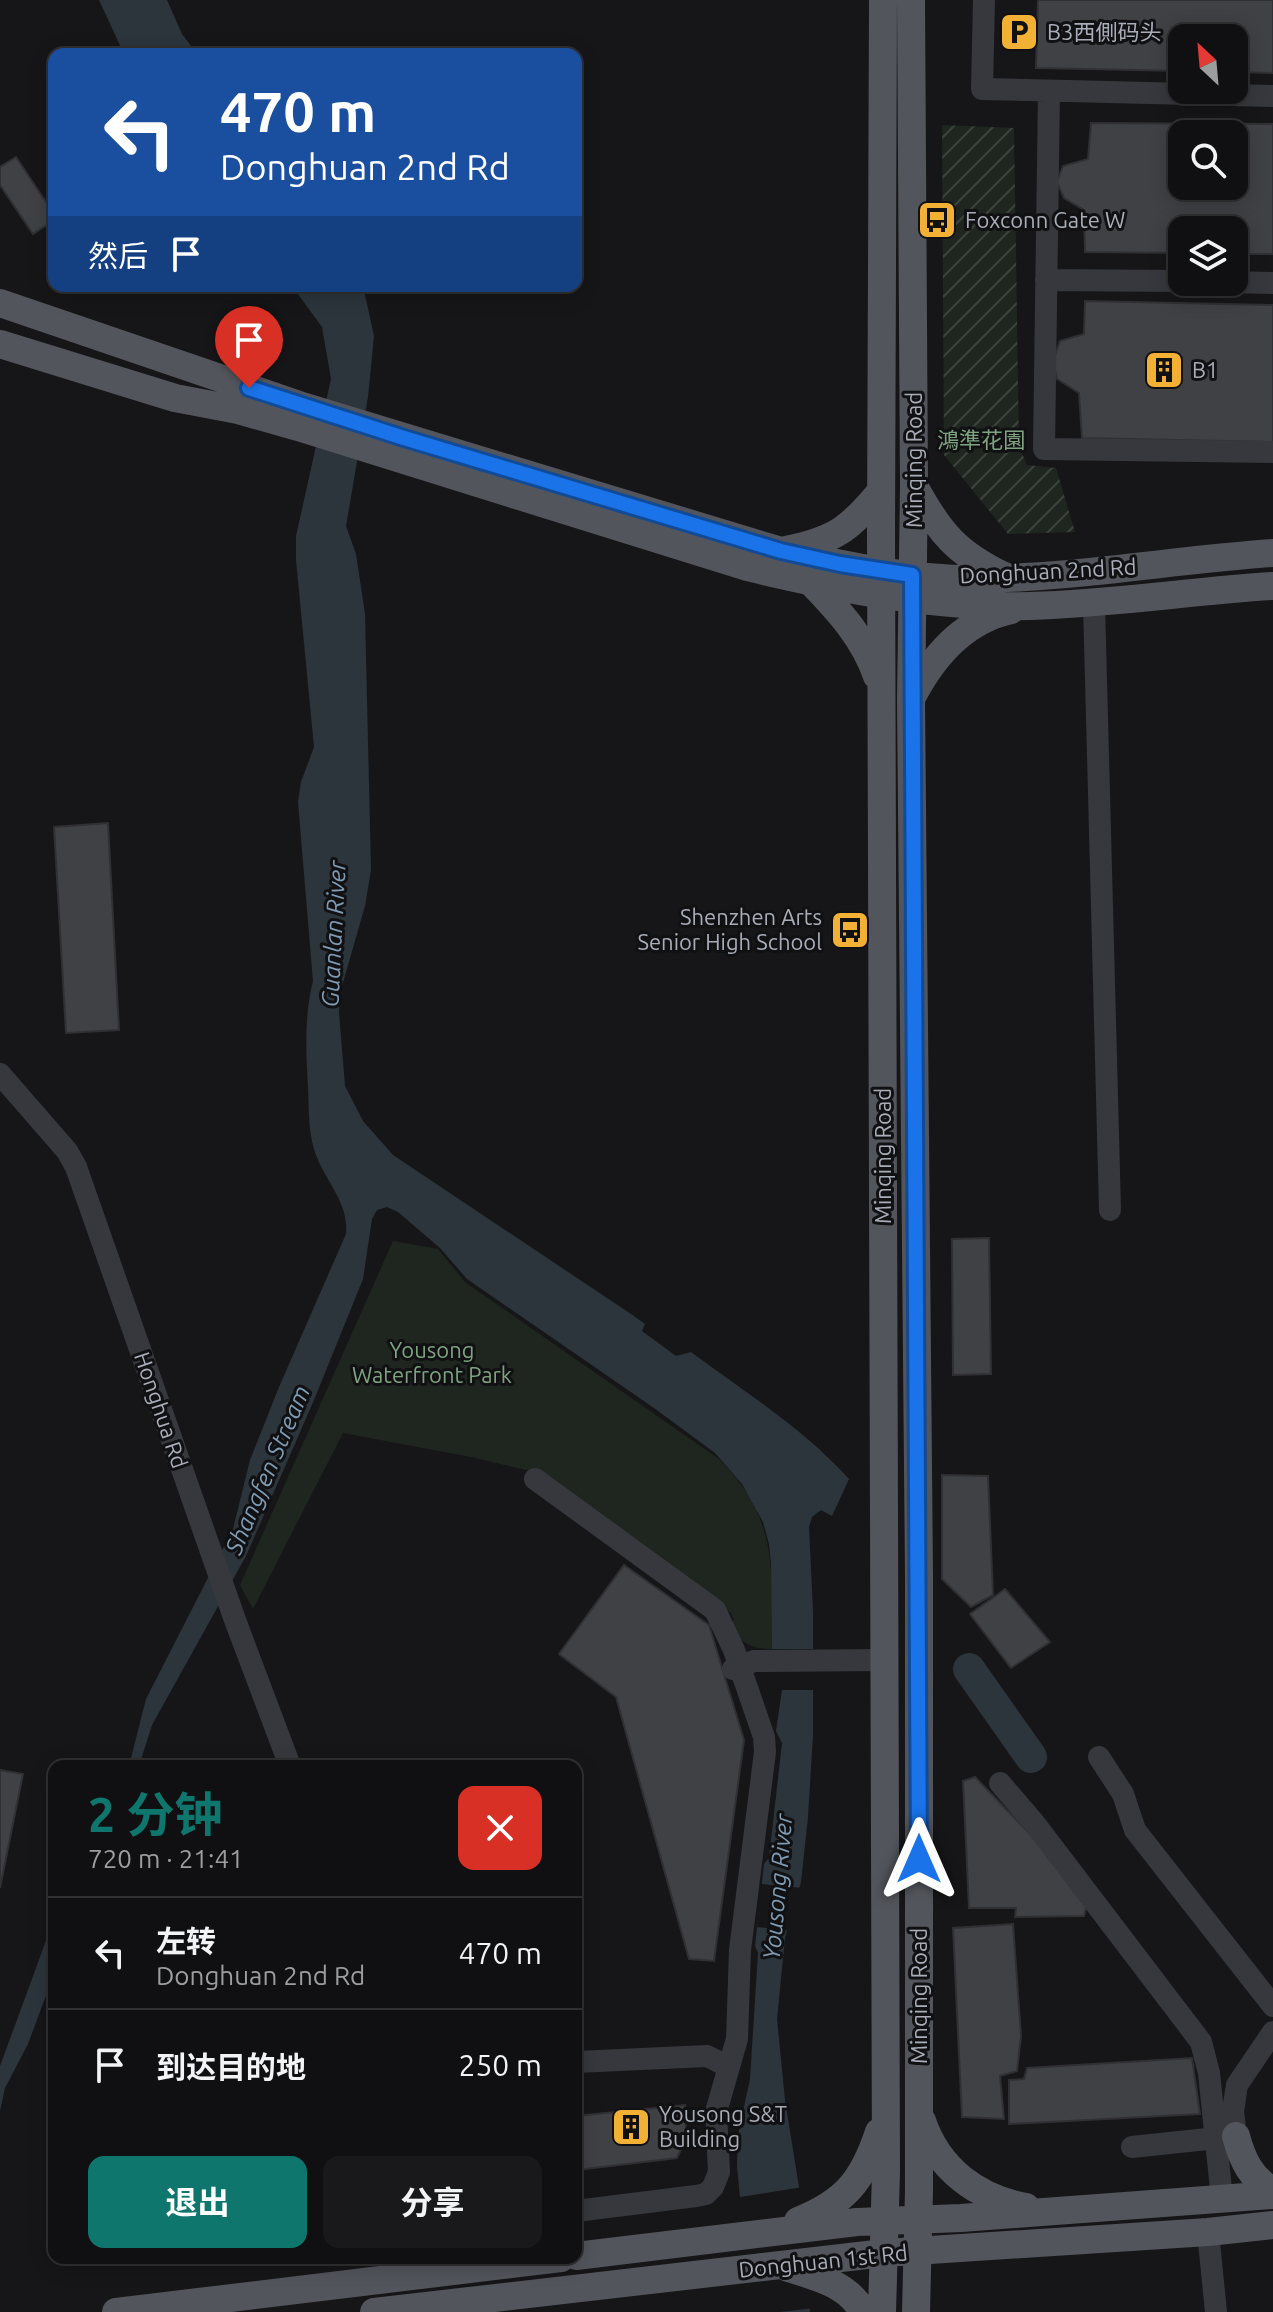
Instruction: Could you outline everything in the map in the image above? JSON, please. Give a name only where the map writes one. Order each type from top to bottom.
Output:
[{"type":"main road","name":"Minqing Road","points":[[882,2312],[886,2113],[881,582],[883,0]]},
{"type":"main road","name":"Minqing Road","points":[[911,0],[914,486],[911,699],[919,1561],[916,2312]]},
{"type":"main road","name":"Donghuan 2nd Rd","points":[[0,303],[302,417],[747,567],[812,583],[881,582],[912,586],[1093,573],[1194,559],[1273,553]]},
{"type":"main road","name":"Donghuan 2nd Rd","points":[[7,349],[175,398],[238,410],[302,417]]},
{"type":"main road","name":"Donghuan 2nd Rd","points":[[401,448],[781,551],[840,564],[881,582]]},
{"type":"main road","points":[[914,486],[947,539],[965,555],[1008,578]]},
{"type":"main road","points":[[781,551],[825,541],[844,530],[863,514],[881,491]]},
{"type":"main road","points":[[812,583],[858,636],[871,658],[882,692]]},
{"type":"main road","name":"Donghuan 2nd Rd","points":[[912,586],[946,603],[1027,606],[1094,604],[1215,589],[1273,586]]},
{"type":"main road","points":[[911,699],[936,657],[957,637],[980,620],[1027,606]]},
{"type":"main road","points":[[919,2109],[933,2148],[964,2182],[1001,2200],[1055,2211]]},
{"type":"main road","points":[[814,2220],[838,2201],[863,2174],[886,2113]]},
{"type":"main road","points":[[1226,2138],[1247,2167],[1273,2193]]},
{"type":"main road","name":"Donghuan 1st Rd","points":[[582,2255],[776,2230],[814,2220],[918,2220],[1273,2193]]},
{"type":"main road","name":"Donghuan 1st Rd","points":[[374,2312],[470,2306],[776,2265],[820,2269],[884,2253],[1273,2225]]},
{"type":"main road","points":[[116,2312],[456,2264]]},
{"type":"main road","points":[[820,2269],[852,2296],[863,2312]]},
{"type":"street","points":[[984,0],[982,89],[1273,96]]},
{"type":"street","points":[[1049,91],[1044,449],[1273,452]]},
{"type":"street","points":[[1046,280],[1168,281]]},
{"type":"street","points":[[1248,282],[1273,283]]},
{"type":"street","points":[[1094,604],[1110,1210]]},
{"type":"street","name":"Honghua Rd","points":[[0,1074],[67,1151],[76,1167],[235,1620],[288,1760]]},
{"type":"street","points":[[535,1479],[715,1610],[742,1665],[765,1745],[740,1950],[737,2039],[716,2112],[719,2172],[713,2187],[706,2194],[582,2210]]},
{"type":"street","points":[[742,1665],[884,1660]]},
{"type":"street","points":[[1099,1757],[1123,1794],[1135,1830],[1273,2006]]},
{"type":"street","points":[[1000,1783],[1195,2030],[1206,2055],[1226,2138]]},
{"type":"street","points":[[1222,2199],[1226,2138],[1237,2085],[1273,2032]]},
{"type":"street","points":[[582,2062],[707,2056],[729,2067]]},
{"type":"street","points":[[1132,2147],[1226,2138]]},
{"type":"street","points":[[1208,2232],[1216,2312]]},
{"type":"green space","name":"鴻準花園","points":[[942,125],[1014,128],[1019,446],[1027,465],[1056,468],[1075,532],[1008,534],[944,455]]},
{"type":"green space","name":"Yousong Waterfront Park","points":[[393,1241],[438,1249],[465,1282],[719,1459],[739,1481],[762,1525],[771,1570],[772,1649],[758,1648],[741,1640],[729,1623],[734,1620],[731,1613],[535,1472],[343,1433],[253,1609],[240,1585]]},
{"type":"water","points":[[99,0],[167,0],[182,34],[192,48],[121,48]]},
{"type":"water","points":[[296,292],[364,292],[374,336],[368,397],[346,526],[356,554],[365,614],[371,870],[365,906],[340,993],[345,1086],[363,1121],[393,1155],[634,1316],[645,1324],[642,1331],[676,1356],[691,1352],[793,1427],[849,1479],[832,1516],[821,1510],[812,1517],[809,1527],[813,1735],[808,1817],[801,1882],[785,1938],[777,2019],[785,2100],[799,2187],[810,2312],[751,2312],[737,2166],[738,2135],[750,2079],[758,1953],[755,1946],[782,1743],[776,1731],[782,1690],[772,1649],[771,1564],[763,1522],[742,1484],[715,1453],[467,1279],[440,1248],[398,1212],[387,1207],[377,1210],[372,1219],[363,1279],[246,1556],[152,1725],[141,1760],[131,1760],[146,1699],[233,1529],[250,1460],[346,1234],[344,1211],[318,1160],[310,1126],[306,1034],[313,981],[298,802],[301,782],[314,747],[296,536],[331,379],[322,327]]},
{"type":"water","points":[[48,1935],[48,1990],[28,2044],[5,2088],[0,2111],[0,2066]]},
{"type":"pier","points":[[768,1649],[817,1649],[817,1690],[778,1690]]},
{"type":"pier","points":[[761,1884],[803,1888],[792,1931],[757,1927]]},
{"type":"pier","points":[[803,2187],[815,2308],[747,2312],[734,2198]]},
{"type":"building","points":[[1038,0],[1273,0],[1273,73],[1248,72],[1248,24],[1168,24],[1168,71],[1036,68]]},
{"type":"building","points":[[1091,123],[1168,123],[1168,200],[1248,200],[1248,124],[1273,124],[1273,254],[1248,254],[1248,216],[1168,216],[1168,253],[1085,252],[1084,210],[1064,198],[1057,182],[1063,166],[1088,159]]},
{"type":"building","points":[[16,157],[48,205],[48,224],[33,234],[0,185],[0,167]]},
{"type":"building","name":"B1","points":[[1085,301],[1273,305],[1273,442],[1082,438],[1079,393],[1057,379],[1053,361],[1060,341],[1084,334]]},
{"type":"building","points":[[108,823],[119,1030],[66,1033],[54,827]]},
{"type":"building","points":[[989,1238],[991,1374],[953,1375],[952,1239]]},
{"type":"building","points":[[942,1475],[988,1476],[993,1595],[971,1607],[942,1579]]},
{"type":"building","points":[[624,1565],[709,1625],[744,1740],[714,1961],[689,1959],[616,1697],[559,1654]]},
{"type":"building","points":[[1005,1589],[1050,1642],[1011,1668],[970,1614]]},
{"type":"building","points":[[0,1770],[23,1774],[0,1888]]},
{"type":"building","points":[[975,1777],[1089,1895],[1084,1916],[1015,1917],[1016,1908],[969,1908],[963,1781]]},
{"type":"building","points":[[1013,1924],[1021,2036],[1017,2071],[1000,2076],[1004,2119],[962,2117],[953,1928]]},
{"type":"building","points":[[1192,2058],[1200,2114],[1009,2124],[1009,2080],[1024,2079],[1027,2068]]},
{"type":"building","name":"Yousong S&T Building","points":[[685,2105],[686,2138],[677,2158],[582,2169],[582,2115]]},
{"type":"waterway","points":[[969,1669],[1031,1757]]},
{"type":"place","name":"B3西側码头","points":[[1019,32]]},
{"type":"place","name":"Foxconn Gate W","points":[[937,220]]},
{"type":"place","name":"B1","points":[[1164,370]]},
{"type":"place","name":"Shenzhen Arts Senior High School","points":[[850,930]]},
{"type":"place","name":"Yousong S&T Building","points":[[631,2127]]},
{"type":"route","points":[[249,388],[781,551],[912,575],[919,1859]]},
{"type":"water label","name":"Guanlan River","points":[[334,934]]},
{"type":"water label","name":"Shangfen Stream","points":[[268,1470]]},
{"type":"water label","name":"Yousong River","points":[[778,1887]]}]
